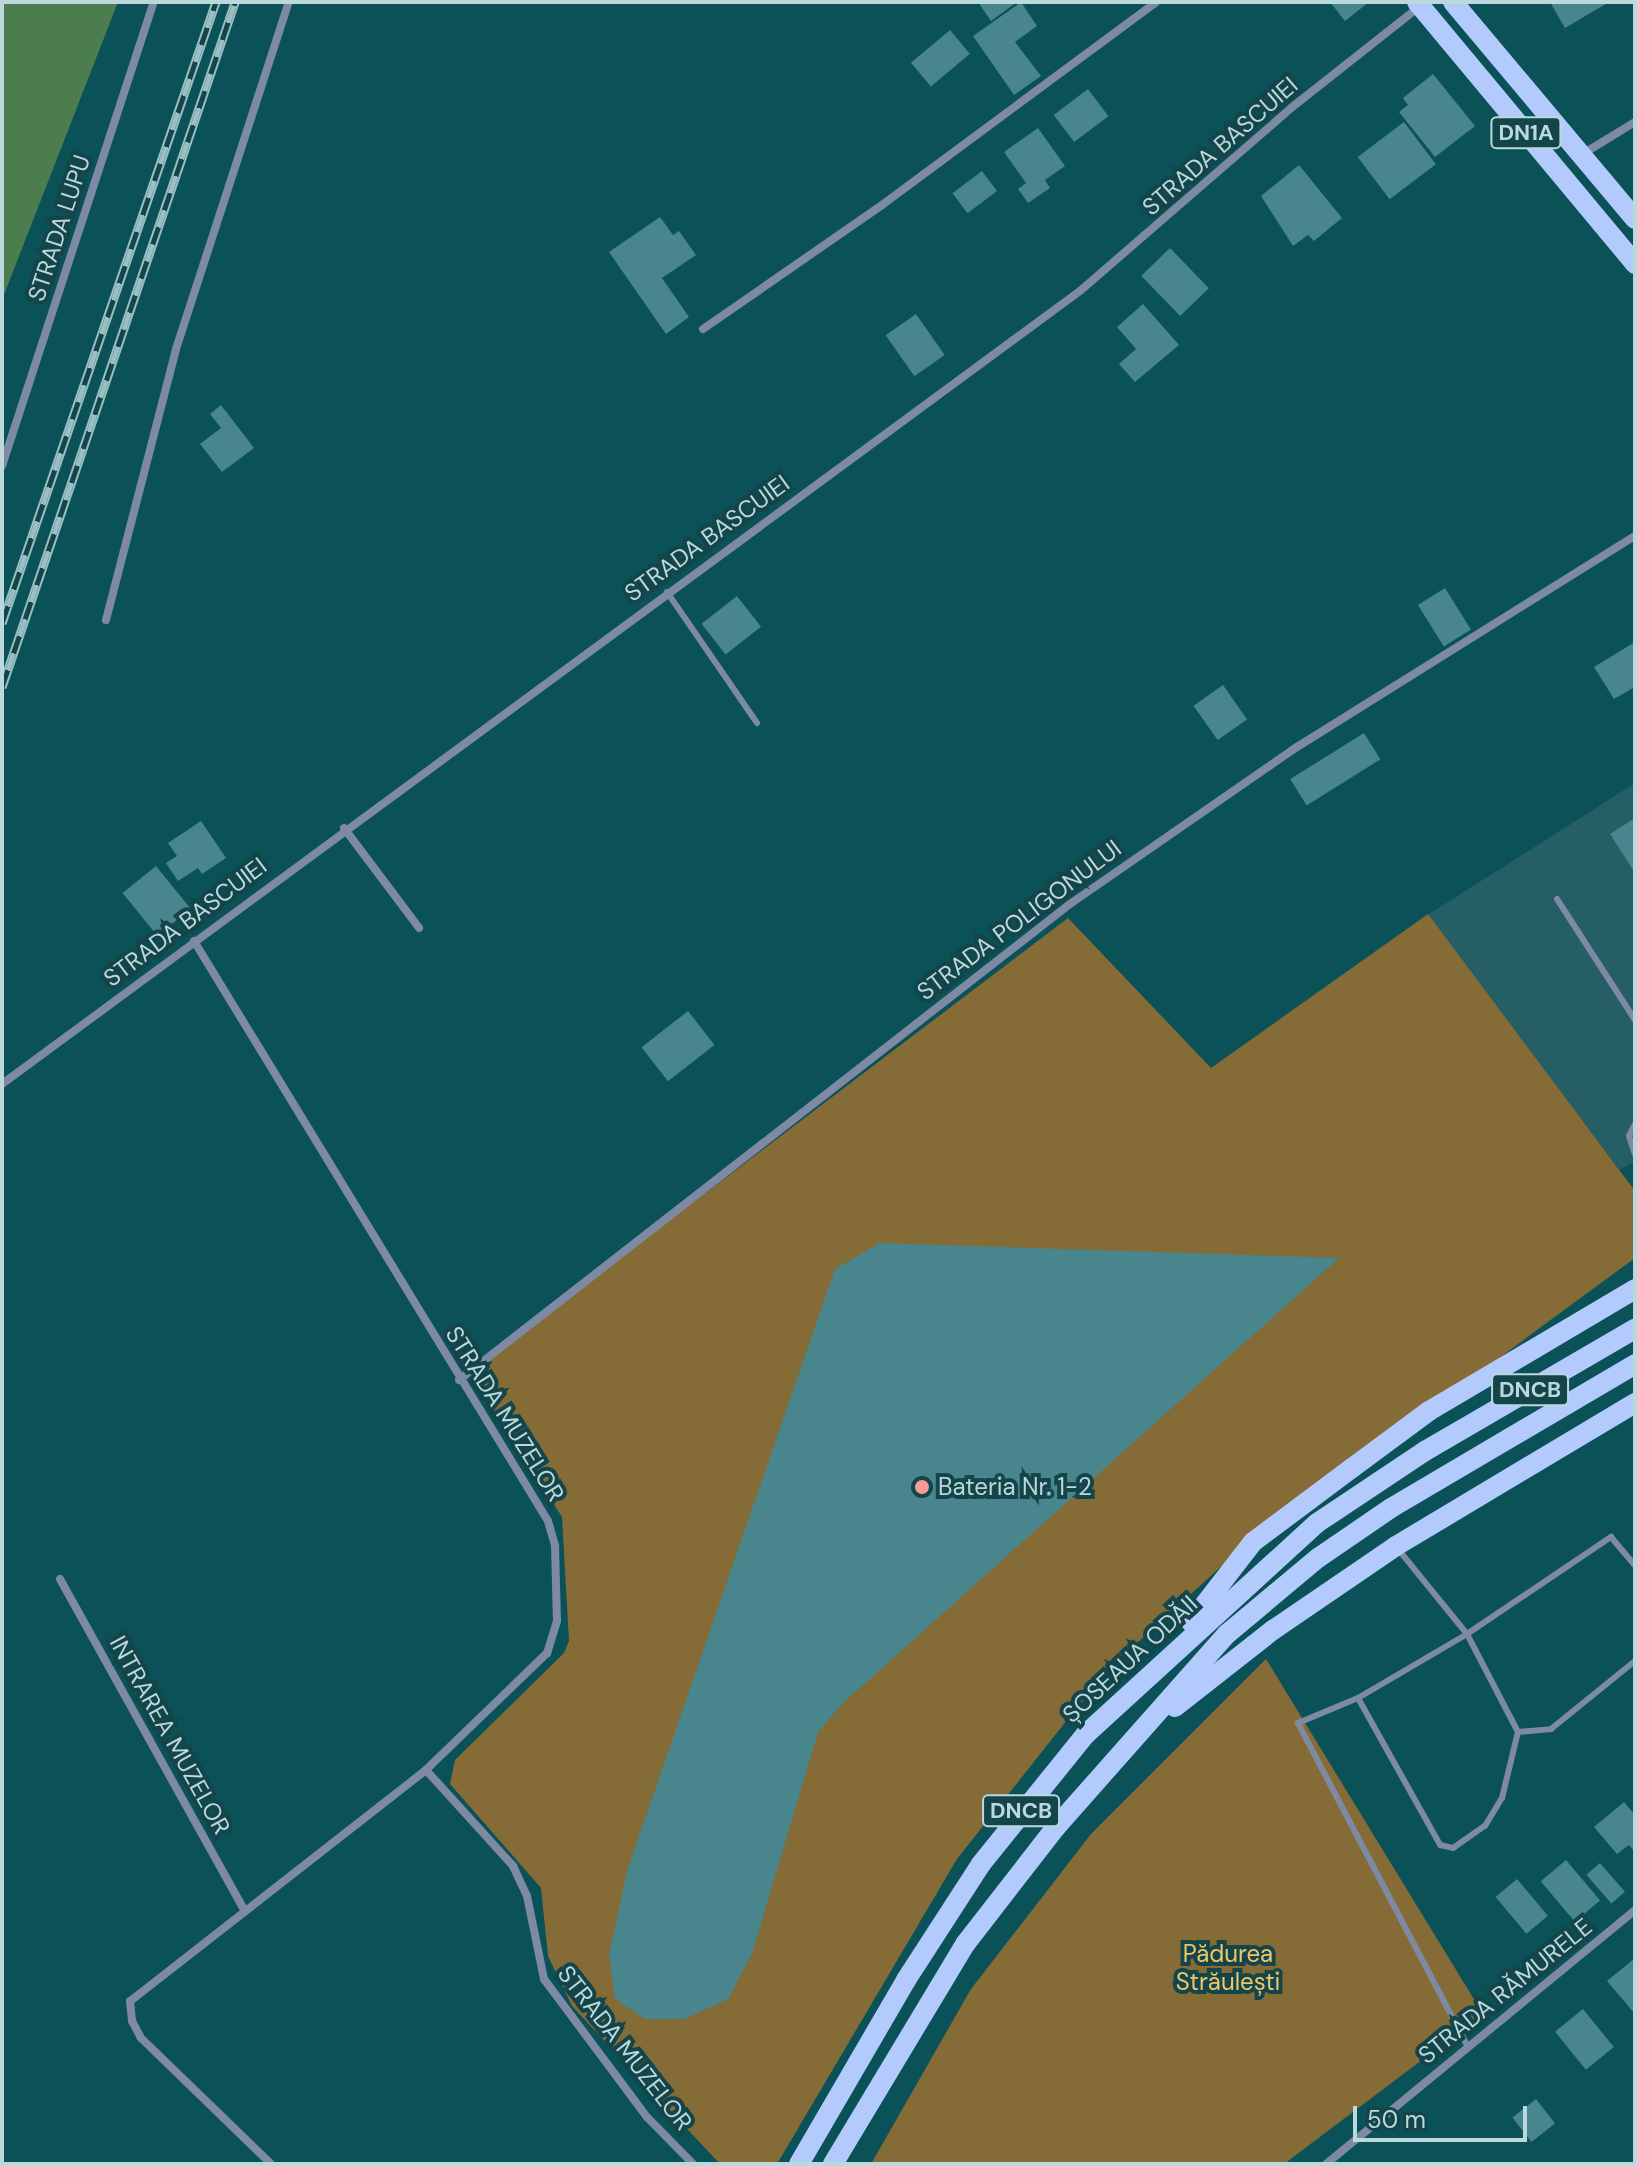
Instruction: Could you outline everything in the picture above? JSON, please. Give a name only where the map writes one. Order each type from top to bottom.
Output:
[{"type":"main road","name":"DN1A","points":[[1418,4],[1635,264]]},
{"type":"main road","name":"DN1A","points":[[1463,5],[1581,155],[1632,209]]},
{"type":"main road","points":[[1160,1662],[1253,1542],[1429,1411],[1635,1289]]},
{"type":"main road","name":"ȘOSEAUA ODĂII","points":[[799,2164],[906,1980],[981,1864],[1040,1785],[1160,1662],[1317,1523],[1425,1451],[1635,1329]]},
{"type":"main road","name":"ȘOSEAUA ODĂII","points":[[833,2164],[966,1943],[1056,1827],[1227,1634],[1318,1558],[1422,1487],[1635,1364]]},
{"type":"main road","points":[[1137,1737],[1273,1630],[1396,1546],[1635,1403]]},
{"type":"street","name":"STRADA LUPU","points":[[2,466],[154,2]]},
{"type":"street","points":[[106,620],[176,349],[289,2]]},
{"type":"street","points":[[703,329],[882,205],[1156,2]]},
{"type":"street","name":"STRADA BASCUIEI","points":[[2,1084],[344,828],[1080,291],[1291,108],[1418,4]]},
{"type":"street","points":[[1581,155],[1635,122]]},
{"type":"street","name":"STRADA POLIGONULUI","points":[[459,1380],[1070,904],[1297,747],[1635,536]]},
{"type":"street","points":[[344,828],[419,928]]},
{"type":"street","name":"STRADA MUZELOR","points":[[194,941],[553,1535],[557,1621],[547,1653],[426,1770],[513,1866],[527,1896],[544,1979],[647,2117],[693,2164]]},
{"type":"street","name":"INTRAREA MUZELOR","points":[[60,1579],[245,1911]]},
{"type":"street","points":[[271,2164],[141,2038],[130,2011],[130,2001],[426,1770]]},
{"type":"street","name":"STRADA RĂMURELE","points":[[1326,2164],[1635,1910]]},
{"type":"lane","points":[[667,592],[757,723]]},
{"type":"lane","points":[[1557,899],[1635,1020]]},
{"type":"lane","points":[[1635,1124],[1629,1136],[1635,1154]]},
{"type":"lane","points":[[1468,2047],[1298,1723],[1358,1698],[1467,1634],[1611,1537],[1635,1566]]},
{"type":"lane","points":[[1358,1698],[1440,1845],[1453,1848],[1485,1826],[1502,1798],[1518,1732],[1467,1634],[1396,1546]]},
{"type":"lane","points":[[1518,1732],[1551,1729],[1635,1661]]},
{"type":"shaded area","points":[[2,2],[118,2],[2,300]]},
{"type":"shaded area","points":[[1635,783],[1635,1161],[1620,1170],[1426,916]]},
{"type":"green space","points":[[1428,914],[1635,1191],[1635,1258],[1246,1544],[1105,1672],[957,1859],[777,2164],[720,2164],[572,2006],[548,1956],[541,1888],[450,1784],[455,1760],[564,1653],[569,1641],[562,1517],[470,1372],[1068,918],[1211,1068]]},
{"type":"green space","name":"Pădurea Străulești","points":[[1266,1659],[1483,2014],[1284,2164],[871,2164],[971,1989],[1091,1834]]},
{"type":"building","points":[[978,2],[1017,2],[991,21]]},
{"type":"building","points":[[1021,2],[1037,26],[1015,42],[1041,76],[1014,95],[973,36]]},
{"type":"building","points":[[1330,2],[1369,2],[1345,21]]},
{"type":"building","points":[[1550,2],[1609,2],[1565,28]]},
{"type":"building","points":[[950,30],[970,54],[931,87],[911,63]]},
{"type":"building","points":[[1433,74],[1475,126],[1435,157],[1399,112],[1408,105],[1403,98]]},
{"type":"building","points":[[1088,89],[1108,116],[1074,142],[1054,115]]},
{"type":"building","points":[[1404,122],[1436,164],[1390,199],[1358,157]]},
{"type":"building","points":[[1038,128],[1065,166],[1045,180],[1050,188],[1028,203],[1018,189],[1026,183],[1004,152]]},
{"type":"building","points":[[1299,165],[1342,218],[1314,241],[1308,235],[1293,246],[1261,196]]},
{"type":"building","points":[[982,171],[997,191],[967,213],[952,193]]},
{"type":"building","points":[[660,217],[673,235],[679,231],[696,255],[662,278],[689,317],[666,334],[609,252]]},
{"type":"building","points":[[1170,248],[1209,288],[1180,316],[1141,276]]},
{"type":"building","points":[[1143,304],[1179,345],[1135,382],[1119,364],[1136,349],[1117,327]]},
{"type":"building","points":[[916,314],[945,355],[914,376],[886,335]]},
{"type":"building","points":[[221,405],[254,448],[222,472],[200,444],[221,428],[210,414]]},
{"type":"building","points":[[1445,588],[1471,630],[1444,647],[1418,605]]},
{"type":"building","points":[[737,596],[761,627],[726,654],[702,624]]},
{"type":"building","points":[[1635,642],[1635,687],[1614,699],[1594,667]]},
{"type":"building","points":[[1223,685],[1247,719],[1218,740],[1194,706]]},
{"type":"building","points":[[1364,733],[1380,759],[1307,805],[1290,779]]},
{"type":"building","points":[[1635,818],[1635,873],[1610,834]]},
{"type":"building","points":[[201,821],[226,858],[202,874],[198,868],[178,881],[166,863],[177,856],[168,843]]},
{"type":"building","points":[[156,866],[191,909],[157,936],[123,893]]},
{"type":"building","points":[[688,1011],[714,1045],[668,1081],[642,1047]]},
{"type":"building","name":"Bateria Nr. 1-2","points":[[880,1243],[1339,1258],[842,1704],[818,1732],[752,1954],[728,1999],[684,2019],[645,2019],[615,1999],[609,1954],[627,1871],[835,1269]]},
{"type":"building","points":[[1624,1802],[1635,1815],[1635,1852],[1629,1845],[1617,1854],[1594,1827]]},
{"type":"building","points":[[1566,1860],[1600,1901],[1575,1922],[1541,1881]]},
{"type":"building","points":[[1600,1863],[1625,1892],[1611,1903],[1586,1875]]},
{"type":"building","points":[[1517,1879],[1548,1916],[1526,1934],[1496,1897]]},
{"type":"building","points":[[1635,1958],[1635,2014],[1607,1981]]},
{"type":"building","points":[[1583,2009],[1614,2047],[1586,2070],[1555,2032]]},
{"type":"building","points":[[1536,2099],[1555,2123],[1531,2142],[1512,2117]]},
{"type":"railway","points":[[2,623],[216,2]]},
{"type":"railway","points":[[2,687],[235,2]]},
{"type":"place","name":"Bateria Nr. 1-2","points":[[922,1487]]}]
